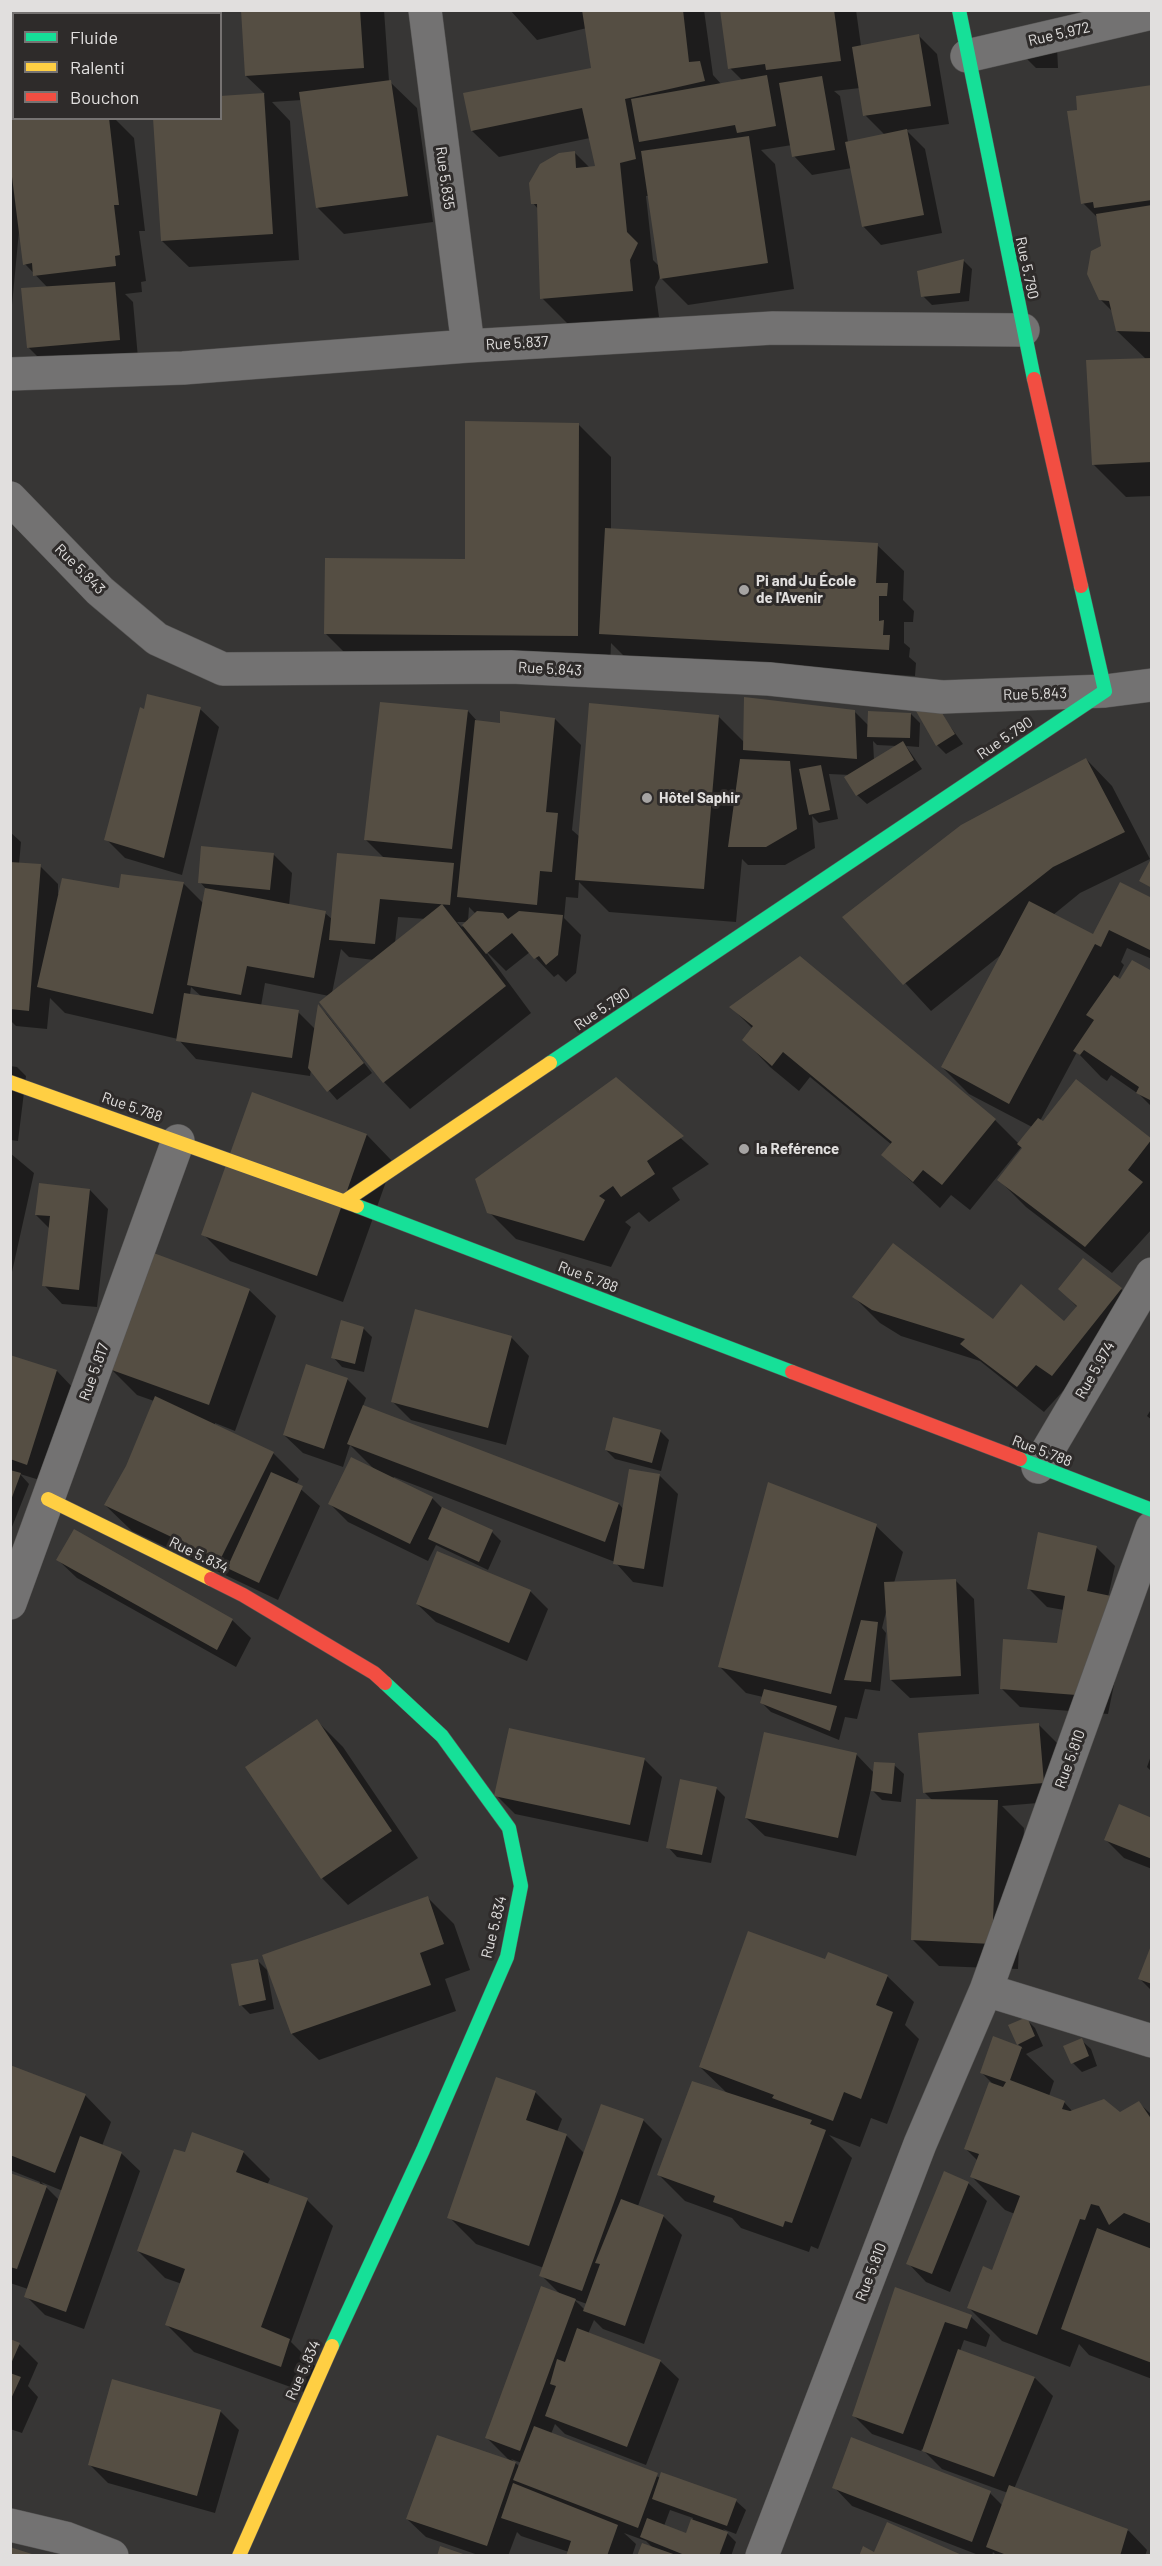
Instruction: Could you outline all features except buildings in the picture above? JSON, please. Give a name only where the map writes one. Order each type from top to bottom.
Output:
[{"type":"street","name":"Rue 5.835","points":[[425,10],[468,346]]},
{"type":"street","name":"Rue 5.790","points":[[345,1201],[1105,691],[1023,330],[959,10]]},
{"type":"street","name":"Rue 5.972","points":[[967,56],[1152,13]]},
{"type":"street","name":"Rue 5.837","points":[[10,374],[183,368],[468,346],[773,328],[1023,330]]},
{"type":"street","name":"Rue 5.843","points":[[10,498],[100,591],[157,639],[224,669],[511,667],[769,679],[942,697],[1105,691],[1152,685]]},
{"type":"street","name":"Rue 5.788","points":[[10,1082],[345,1201],[1152,1510]]},
{"type":"street","name":"Rue 5.817","points":[[10,1604],[178,1141]]},
{"type":"street","name":"Rue 5.974","points":[[1038,1467],[1152,1274]]},
{"type":"street","name":"Rue 5.834","points":[[48,1500],[243,1594],[374,1673],[442,1736],[479,1784],[509,1828],[521,1886],[502,1967],[423,2150],[326,2358],[239,2556]]},
{"type":"street","name":"Rue 5.810","points":[[762,2556],[920,2144],[986,1990],[1152,1528]]},
{"type":"street","points":[[986,1990],[1152,2041]]},
{"type":"street","points":[[10,2525],[65,2538],[112,2556]]},
{"type":"traffic: fast","points":[[959,10],[1034,379]]},
{"type":"traffic: fast","points":[[550,1063],[1105,691],[1081,586]]},
{"type":"traffic: fast","points":[[357,1206],[792,1372]]},
{"type":"traffic: fast","points":[[1020,1459],[1152,1510]]},
{"type":"traffic: fast","points":[[332,2346],[423,2150],[507,1957],[521,1886],[509,1828],[442,1736],[385,1683]]},
{"type":"traffic: slow","points":[[345,1201],[550,1063]]},
{"type":"traffic: slow","points":[[10,1082],[357,1206]]},
{"type":"traffic: slow","points":[[48,1499],[211,1579]]},
{"type":"traffic: slow","points":[[239,2556],[332,2346]]},
{"type":"traffic: jam","points":[[1034,379],[1081,586]]},
{"type":"traffic: jam","points":[[792,1372],[1020,1459]]},
{"type":"traffic: jam","points":[[211,1579],[243,1595],[374,1673],[385,1683]]},
{"type":"place","name":"Pi and Ju École de l'Avenir","points":[[744,590]]},
{"type":"place","name":"Hôtel Saphir","points":[[647,798]]},
{"type":"place","name":"la Reférence","points":[[744,1149]]}]
